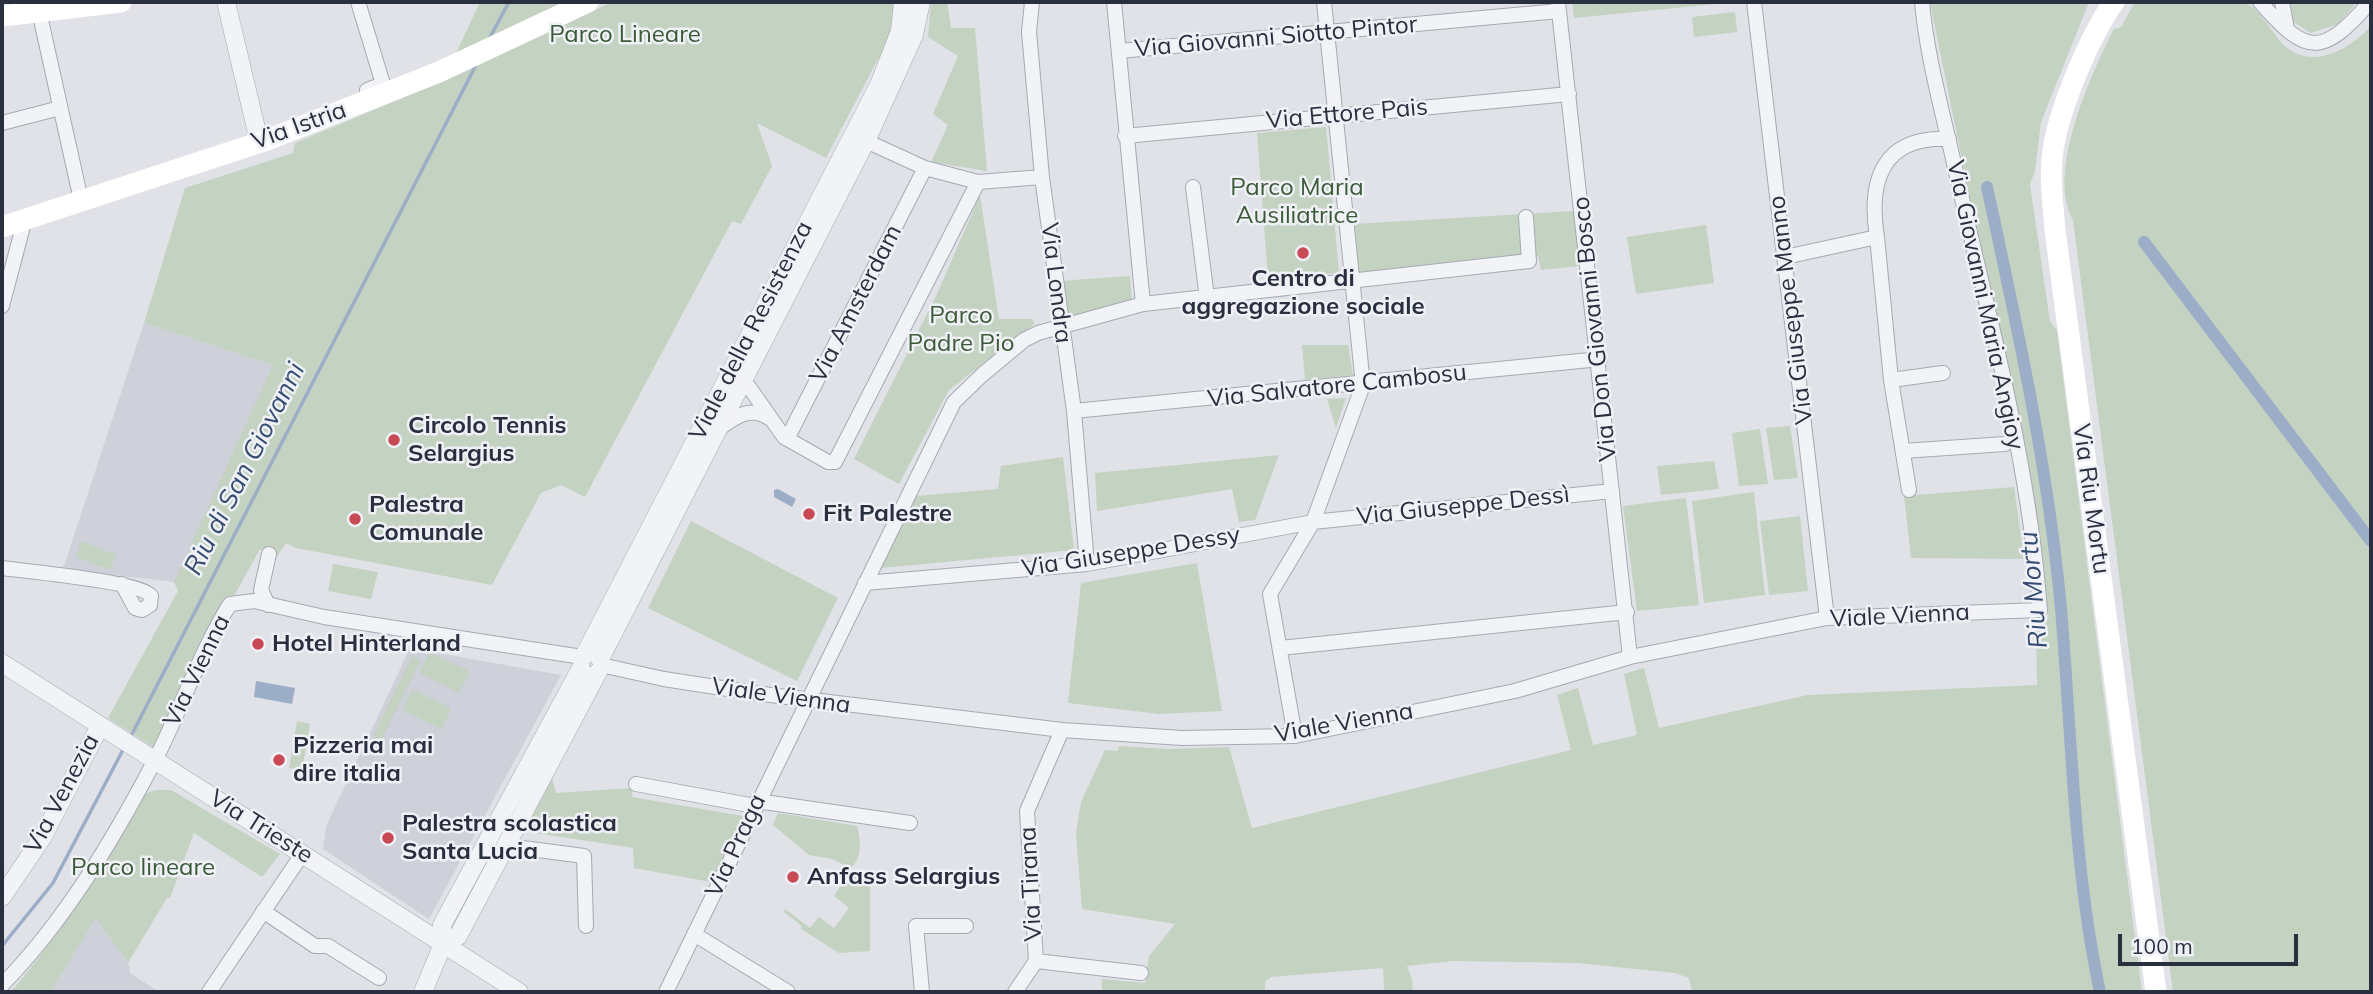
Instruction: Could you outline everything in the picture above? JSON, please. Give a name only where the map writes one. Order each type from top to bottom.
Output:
[{"type":"main road","points":[[2,14],[121,2]]},
{"type":"main road","name":"Via Istria","points":[[2,227],[179,170],[439,72],[588,2]]},
{"type":"main road","name":"Via Riu Mortu","points":[[2109,6],[2070,93],[2053,150],[2051,177],[2055,230],[2156,992]]},
{"type":"street","points":[[226,2],[259,141]]},
{"type":"street","points":[[259,141],[269,128],[383,84],[358,2]]},
{"type":"street","name":"Viale della Resistenza","points":[[591,663],[879,85],[900,31],[903,2]]},
{"type":"street","name":"Viale della Resistenza","points":[[591,663],[716,431],[866,141],[914,35],[921,2]]},
{"type":"street","name":"Via Londra","points":[[1032,2],[1029,33],[1042,177],[1060,326],[1074,411],[1087,564]]},
{"type":"street","points":[[1114,2],[1143,304]]},
{"type":"street","points":[[1295,736],[1270,594],[1313,522],[1363,385],[1324,2]]},
{"type":"street","name":"Via Giuseppe Manno","points":[[1754,2],[1827,618]]},
{"type":"street","name":"Via Giovanni Maria Angioy","points":[[1922,2],[1949,139],[2017,445],[2035,545],[2040,610]]},
{"type":"street","points":[[2260,2],[2288,34],[2305,43],[2327,40],[2341,33],[2370,2]]},
{"type":"street","points":[[2282,2],[2288,34]]},
{"type":"street","name":"Via Giovanni Siotto Pintor","points":[[1119,51],[1327,32],[1558,6]]},
{"type":"street","name":"Via Don Giovanni Bosco","points":[[1558,6],[1600,359],[1630,657]]},
{"type":"street","points":[[38,11],[81,200]]},
{"type":"street","name":"Via Ettore Pais","points":[[1125,136],[1569,94]]},
{"type":"street","points":[[2,123],[60,108]]},
{"type":"street","points":[[1909,490],[1891,380],[1873,196],[1882,169],[1889,158],[1906,146],[1949,139]]},
{"type":"street","points":[[866,141],[925,168],[978,182],[1042,177]]},
{"type":"street","name":"Via Amsterdam","points":[[787,439],[925,168]]},
{"type":"street","points":[[741,382],[749,387],[769,418],[787,439],[828,462],[835,462],[978,182]]},
{"type":"street","points":[[1193,187],[1207,298]]},
{"type":"street","name":"Via Praga","points":[[666,992],[956,398],[1024,340],[1060,326],[1143,304],[1529,261],[1526,217]]},
{"type":"street","points":[[2,306],[25,219]]},
{"type":"street","points":[[1785,257],[1877,237]]},
{"type":"street","name":"Via Salvatore Cambosu","points":[[1074,411],[1363,385],[1600,359]]},
{"type":"street","points":[[1891,380],[1943,373]]},
{"type":"street","points":[[716,431],[743,414],[757,412],[769,418]]},
{"type":"street","points":[[1903,451],[2005,444]]},
{"type":"street","name":"Via Giuseppe Dessì","points":[[1313,522],[1612,491]]},
{"type":"street","name":"Via Giuseppe Dessy","points":[[865,583],[1087,564],[1313,522]]},
{"type":"street","points":[[261,603],[269,554]]},
{"type":"street","points":[[2,568],[122,584]]},
{"type":"street","name":"Viale Vienna","points":[[261,603],[324,617],[591,663],[664,680],[806,701],[1062,730],[1182,738],[1295,736],[1515,691],[1630,657],[1827,618],[2040,610]]},
{"type":"street","name":"Via Vienna","points":[[150,759],[230,604],[261,603]]},
{"type":"street","points":[[1280,649],[1627,612]]},
{"type":"street","name":"Via Trieste","points":[[2,663],[519,992]]},
{"type":"street","points":[[443,944],[458,936],[507,846],[591,663]]},
{"type":"street","points":[[423,992],[443,944],[442,925],[591,663]]},
{"type":"street","name":"Via Venezia","points":[[2,897],[42,838],[103,728]]},
{"type":"street","name":"Via Tirana","points":[[1015,992],[1036,961],[1027,811],[1062,730]]},
{"type":"street","points":[[2,985],[21,966],[82,884],[150,759]]},
{"type":"street","points":[[636,784],[910,823]]},
{"type":"street","points":[[507,846],[584,856],[586,926]]},
{"type":"street","points":[[209,992],[303,853]]},
{"type":"street","points":[[263,911],[315,946],[328,946],[379,978]]},
{"type":"street","points":[[922,992],[916,926],[966,926]]},
{"type":"street","points":[[694,934],[788,992]]},
{"type":"street","name":"Via Tirana","points":[[1036,961],[1141,973]]},
{"type":"shaded area","points":[[144,323],[273,365],[216,499],[174,582],[63,569]]},
{"type":"shaded area","points":[[410,648],[561,675],[429,919],[323,849],[326,826]]},
{"type":"shaded area","points":[[96,917],[128,963],[130,973],[159,992],[50,992]]},
{"type":"green space","name":"Parco Lineare","points":[[480,2],[574,2],[503,53],[612,2],[895,2],[891,32],[880,59],[826,158],[757,123],[772,166],[741,224],[732,221],[585,497],[561,485],[541,493],[492,585],[296,548],[286,543],[276,558],[260,549],[234,596],[229,598],[153,747],[108,718],[178,591],[174,582],[273,365],[144,323],[185,188],[293,153],[295,143],[443,81]]},
{"type":"green space","points":[[931,2],[947,2],[951,28],[975,28],[987,171],[931,162],[948,125],[933,114],[958,56],[928,37]]},
{"type":"green space","points":[[1572,2],[1736,2],[1574,18]]},
{"type":"green space","points":[[1930,2],[2089,2],[2041,122],[2035,171],[2030,184],[2050,322],[2057,330],[2142,992],[1692,992],[1689,978],[1675,973],[1577,963],[1453,961],[1407,966],[1413,992],[1384,992],[1383,968],[1271,977],[1265,982],[1265,992],[1102,992],[1102,979],[1145,983],[1149,956],[1175,924],[1082,909],[1076,834],[1081,802],[1105,750],[1118,751],[1119,746],[1168,749],[1229,747],[1252,828],[1571,750],[1557,695],[1578,688],[1593,745],[1637,735],[1624,674],[1644,668],[1659,728],[1808,695],[2037,685],[2036,622],[2048,619],[2043,559]]},
{"type":"green space","points":[[2135,2],[2244,2],[2260,15],[2281,42],[2304,56],[2328,55],[2340,50],[2371,26],[2371,992],[2173,992],[2073,220],[2066,200],[2065,176],[2075,123],[2094,71],[2114,29],[2121,27]]},
{"type":"green space","points":[[2287,2],[2357,2],[2338,24],[2311,33],[2290,20]]},
{"type":"green space","points":[[1735,12],[1737,32],[1694,37],[1692,17]]},
{"type":"green space","name":"Parco Maria Ausiliatrice","points":[[1326,127],[1339,273],[1268,279],[1257,133]]},
{"type":"green space","name":"Parco Padre Pio","points":[[980,195],[999,319],[1033,319],[1034,324],[949,390],[899,484],[854,459],[937,294]]},
{"type":"green space","points":[[1574,211],[1580,266],[1541,270],[1538,256],[1359,273],[1354,224]]},
{"type":"green space","points":[[1706,225],[1714,283],[1636,294],[1627,237]]},
{"type":"green space","points":[[1130,276],[1132,301],[1065,318],[1059,281]]},
{"type":"green space","points":[[1302,345],[1348,345],[1353,375],[1305,380]]},
{"type":"green space","points":[[1346,398],[1336,428],[1327,399]]},
{"type":"green space","points":[[1790,426],[1798,478],[1774,480],[1766,428]]},
{"type":"green space","points":[[1760,429],[1768,484],[1739,486],[1732,433]]},
{"type":"green space","points":[[1279,455],[1255,520],[1239,522],[1232,489],[1097,511],[1095,473]]},
{"type":"green space","points":[[1063,457],[1074,550],[881,568],[915,496],[998,489],[1001,466]]},
{"type":"green space","points":[[1714,461],[1719,489],[1661,495],[1657,466]]},
{"type":"green space","points":[[2014,487],[2024,559],[1911,558],[1904,496]]},
{"type":"green space","points":[[1754,492],[1765,595],[1704,603],[1692,501]]},
{"type":"green space","points":[[1686,498],[1699,605],[1637,611],[1623,506]]},
{"type":"green space","points":[[1800,516],[1808,591],[1769,595],[1760,521]]},
{"type":"green space","points":[[691,521],[838,598],[797,681],[648,608]]},
{"type":"green space","points":[[81,541],[116,555],[110,570],[76,557]]},
{"type":"green space","points":[[1197,563],[1222,711],[1159,714],[1068,703],[1081,583]]},
{"type":"green space","points":[[333,564],[378,572],[371,599],[328,591]]},
{"type":"green space","points":[[429,652],[470,671],[459,693],[419,673]]},
{"type":"green space","points":[[412,656],[421,660],[374,755],[366,751]]},
{"type":"green space","points":[[412,689],[451,708],[442,729],[403,710]]},
{"type":"green space","points":[[297,721],[310,724],[302,770],[289,768]]},
{"type":"green space","points":[[552,778],[556,793],[632,788],[632,797],[743,816],[711,882],[634,868],[633,848],[523,831]]},
{"type":"green space","name":"Parco lineare","points":[[156,790],[171,790],[280,854],[262,877],[194,833],[170,898],[167,898],[128,963],[96,918],[50,992],[11,992],[85,893],[135,804],[144,795]]},
{"type":"green space","points":[[778,813],[857,826],[860,849],[855,864],[851,868],[832,859],[809,855],[773,825]]},
{"type":"green space","points":[[850,871],[870,885],[870,951],[839,953],[801,929],[802,926],[784,912],[785,909],[810,928],[819,917],[834,928],[849,908],[834,896]]},
{"type":"water","points":[[778,489],[796,499],[792,507],[774,497],[774,490]]},
{"type":"water","points":[[256,681],[295,688],[292,704],[254,697]]},
{"type":"waterway","name":"Riu di San Giovanni","points":[[489,39],[509,2]]},
{"type":"waterway","name":"Riu di San Giovanni","points":[[131,736],[476,65]]},
{"type":"waterway","name":"Riu Mortu","points":[[1987,187],[2020,344],[2048,502],[2061,609],[2074,801],[2084,897],[2100,992]]},
{"type":"waterway","points":[[2144,242],[2371,541]]},
{"type":"waterway","name":"Riu di San Giovanni","points":[[2,946],[53,883],[125,746]]},
{"type":"place","name":"Centro di aggregazione sociale","points":[[1303,253]]},
{"type":"place","name":"Circolo Tennis Selargius","points":[[394,440]]},
{"type":"place","name":"Fit Palestre","points":[[809,514]]},
{"type":"place","name":"Palestra Comunale","points":[[355,519]]},
{"type":"place","name":"Hotel Hinterland","points":[[258,644]]},
{"type":"place","name":"Pizzeria mai dire italia","points":[[279,760]]},
{"type":"place","name":"Palestra scolastica Santa Lucia","points":[[388,838]]},
{"type":"place","name":"Anfass Selargius","points":[[793,877]]}]
